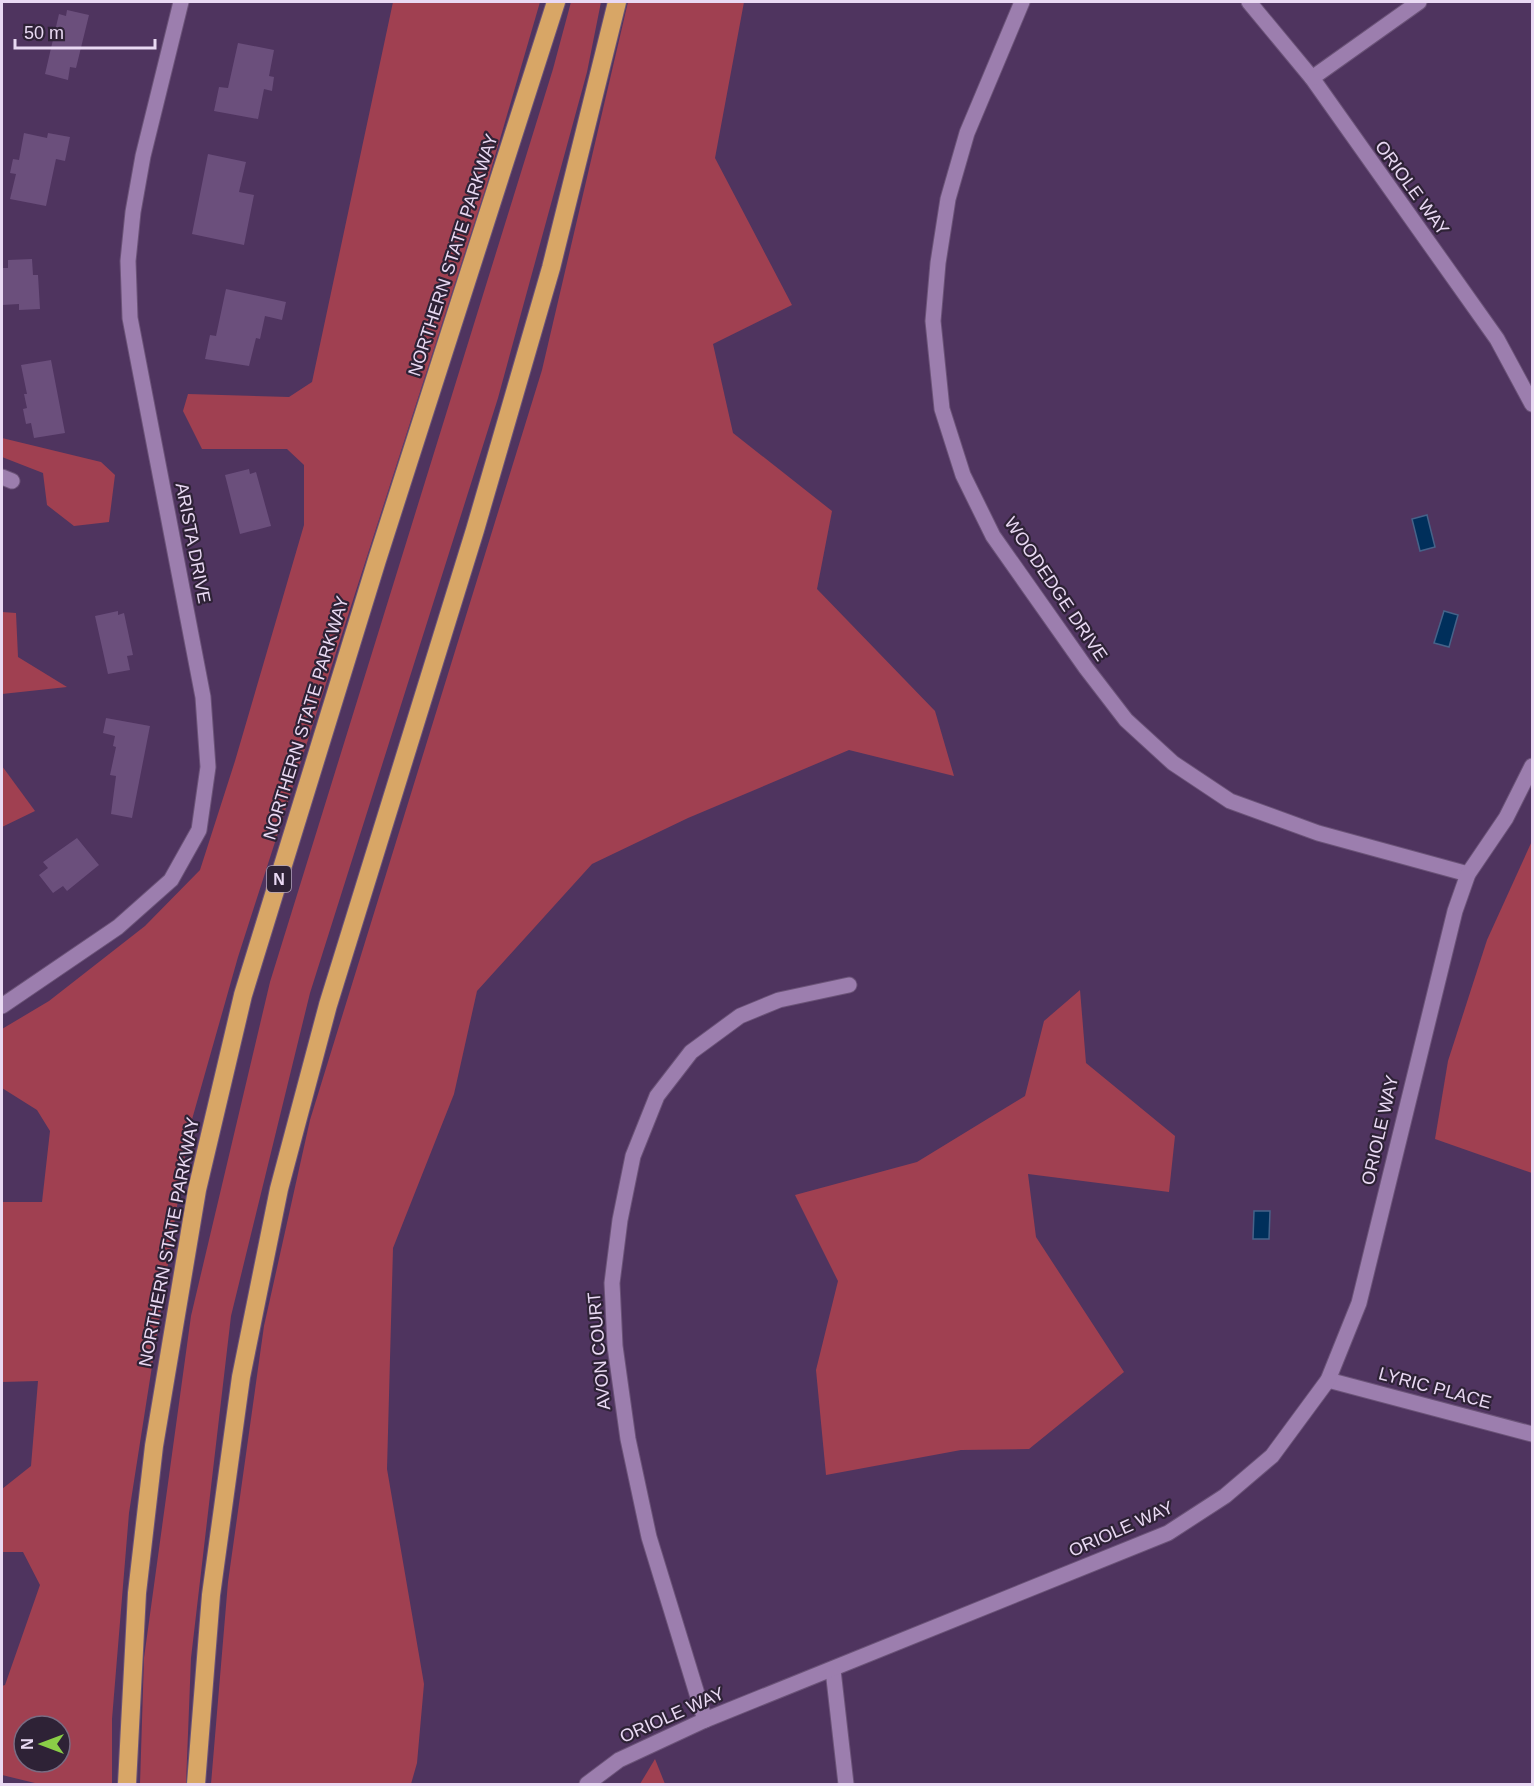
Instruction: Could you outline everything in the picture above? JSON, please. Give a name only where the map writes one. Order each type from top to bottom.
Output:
[{"type":"highway","name":"NORTHERN STATE PARKWAY","points":[[127,1785],[136,1593],[154,1446],[197,1190],[243,995],[377,560],[556,2]]},
{"type":"highway","points":[[196,1785],[211,1595],[238,1400],[279,1189],[327,1005],[475,530],[551,268],[617,2]]},
{"type":"street","name":"ARISTA DRIVE","points":[[2,1006],[118,927],[171,880],[199,830],[208,767],[203,697],[130,318],[128,261],[143,156],[181,2]]},
{"type":"street","name":"WOODEDGE DRIVE","points":[[1022,2],[967,133],[948,199],[938,263],[933,321],[942,409],[963,475],[993,536],[1086,668],[1126,720],[1173,763],[1230,801],[1318,833],[1468,874]]},
{"type":"street","name":"ORIOLE WAY","points":[[1249,2],[1312,78],[1360,150],[1497,339],[1533,404]]},
{"type":"street","points":[[1312,78],[1419,2]]},
{"type":"street","name":"ORIOLE WAY","points":[[587,1785],[619,1760],[705,1720],[1168,1533],[1225,1496],[1272,1456],[1328,1380],[1359,1303],[1455,911],[1468,874],[1506,818],[1533,766]]},
{"type":"street","name":"AVON COURT","points":[[705,1720],[649,1537],[628,1439],[615,1346],[612,1283],[620,1220],[633,1156],[657,1096],[691,1052],[750,1012],[779,1000],[849,986]]},
{"type":"street","name":"LYRIC PLACE","points":[[1328,1380],[1533,1434]]},
{"type":"street","points":[[833,1670],[846,1785]]},
{"type":"shaded area","points":[[393,2],[540,2],[486,187],[238,957],[189,1130],[129,1513],[112,1719],[112,1784],[39,1784],[2,1775],[2,1686],[5,1685],[40,1585],[23,1552],[2,1552],[2,1489],[31,1466],[38,1381],[2,1382],[2,1202],[42,1202],[50,1131],[37,1110],[2,1088],[2,1029],[49,1001],[145,926],[200,870],[235,761],[304,525],[304,465],[287,449],[202,449],[183,411],[188,394],[289,397],[312,382]]},
{"type":"shaded area","points":[[571,2],[601,2],[587,72],[498,398],[310,993],[231,1316],[191,1658],[186,1784],[140,1784],[144,1658],[191,1316],[270,982],[553,69]]},
{"type":"shaded area","points":[[628,2],[744,2],[715,158],[792,305],[713,344],[733,433],[832,511],[817,589],[935,711],[954,776],[849,750],[688,818],[592,864],[477,991],[454,1094],[393,1248],[387,1469],[424,1684],[417,1763],[411,1784],[211,1784],[228,1582],[264,1326],[310,1120],[542,370]]},
{"type":"shaded area","points":[[2,438],[101,462],[115,475],[109,522],[74,526],[47,505],[43,473],[2,457]]},
{"type":"shaded area","points":[[2,612],[16,613],[18,657],[67,687],[2,694]]},
{"type":"shaded area","points":[[2,766],[35,811],[2,827]]},
{"type":"shaded area","points":[[1532,841],[1532,1173],[1435,1139],[1448,1061],[1487,940]]},
{"type":"shaded area","points":[[1080,990],[1086,1063],[1175,1136],[1169,1192],[1028,1174],[1036,1237],[1124,1372],[1029,1449],[961,1450],[826,1475],[816,1370],[838,1281],[795,1195],[917,1162],[1025,1096],[1044,1021]]},
{"type":"shaded area","points":[[655,1759],[665,1784],[640,1784]]},
{"type":"water","points":[[1427,515],[1435,547],[1420,551],[1412,519]]},
{"type":"water","points":[[1444,611],[1458,615],[1449,647],[1434,643]]},
{"type":"water","points":[[1254,1211],[1270,1211],[1269,1239],[1253,1239]]},
{"type":"building","points":[[67,10],[89,15],[76,68],[70,67],[68,80],[45,74],[59,14],[66,16]]},
{"type":"building","points":[[238,43],[274,50],[269,76],[274,77],[272,91],[264,89],[258,119],[214,111],[219,87],[228,88]]},
{"type":"building","points":[[24,133],[47,138],[48,133],[70,137],[65,161],[56,159],[46,206],[10,199],[16,174],[10,173],[13,159],[19,160]]},
{"type":"building","points":[[208,154],[246,162],[239,192],[254,195],[244,245],[192,234]]},
{"type":"building","points":[[32,259],[33,275],[38,275],[40,309],[19,310],[19,304],[2,305],[3,268],[8,268],[8,260]]},
{"type":"building","points":[[226,289],[286,302],[282,320],[265,316],[260,339],[256,338],[249,366],[205,359],[210,335],[216,336]]},
{"type":"building","points":[[51,360],[65,433],[34,438],[31,423],[26,424],[23,409],[27,408],[24,394],[27,394],[21,365]]},
{"type":"building","points":[[249,469],[250,474],[256,472],[271,526],[240,534],[225,475]]},
{"type":"building","points":[[118,611],[118,615],[124,613],[133,655],[127,656],[130,670],[108,674],[95,616]]},
{"type":"building","points":[[106,718],[150,726],[132,818],[111,814],[116,776],[110,775],[116,747],[113,746],[115,736],[103,733]]},
{"type":"building","points":[[77,838],[99,865],[67,891],[63,886],[53,893],[39,875],[48,868],[43,862]]}]
